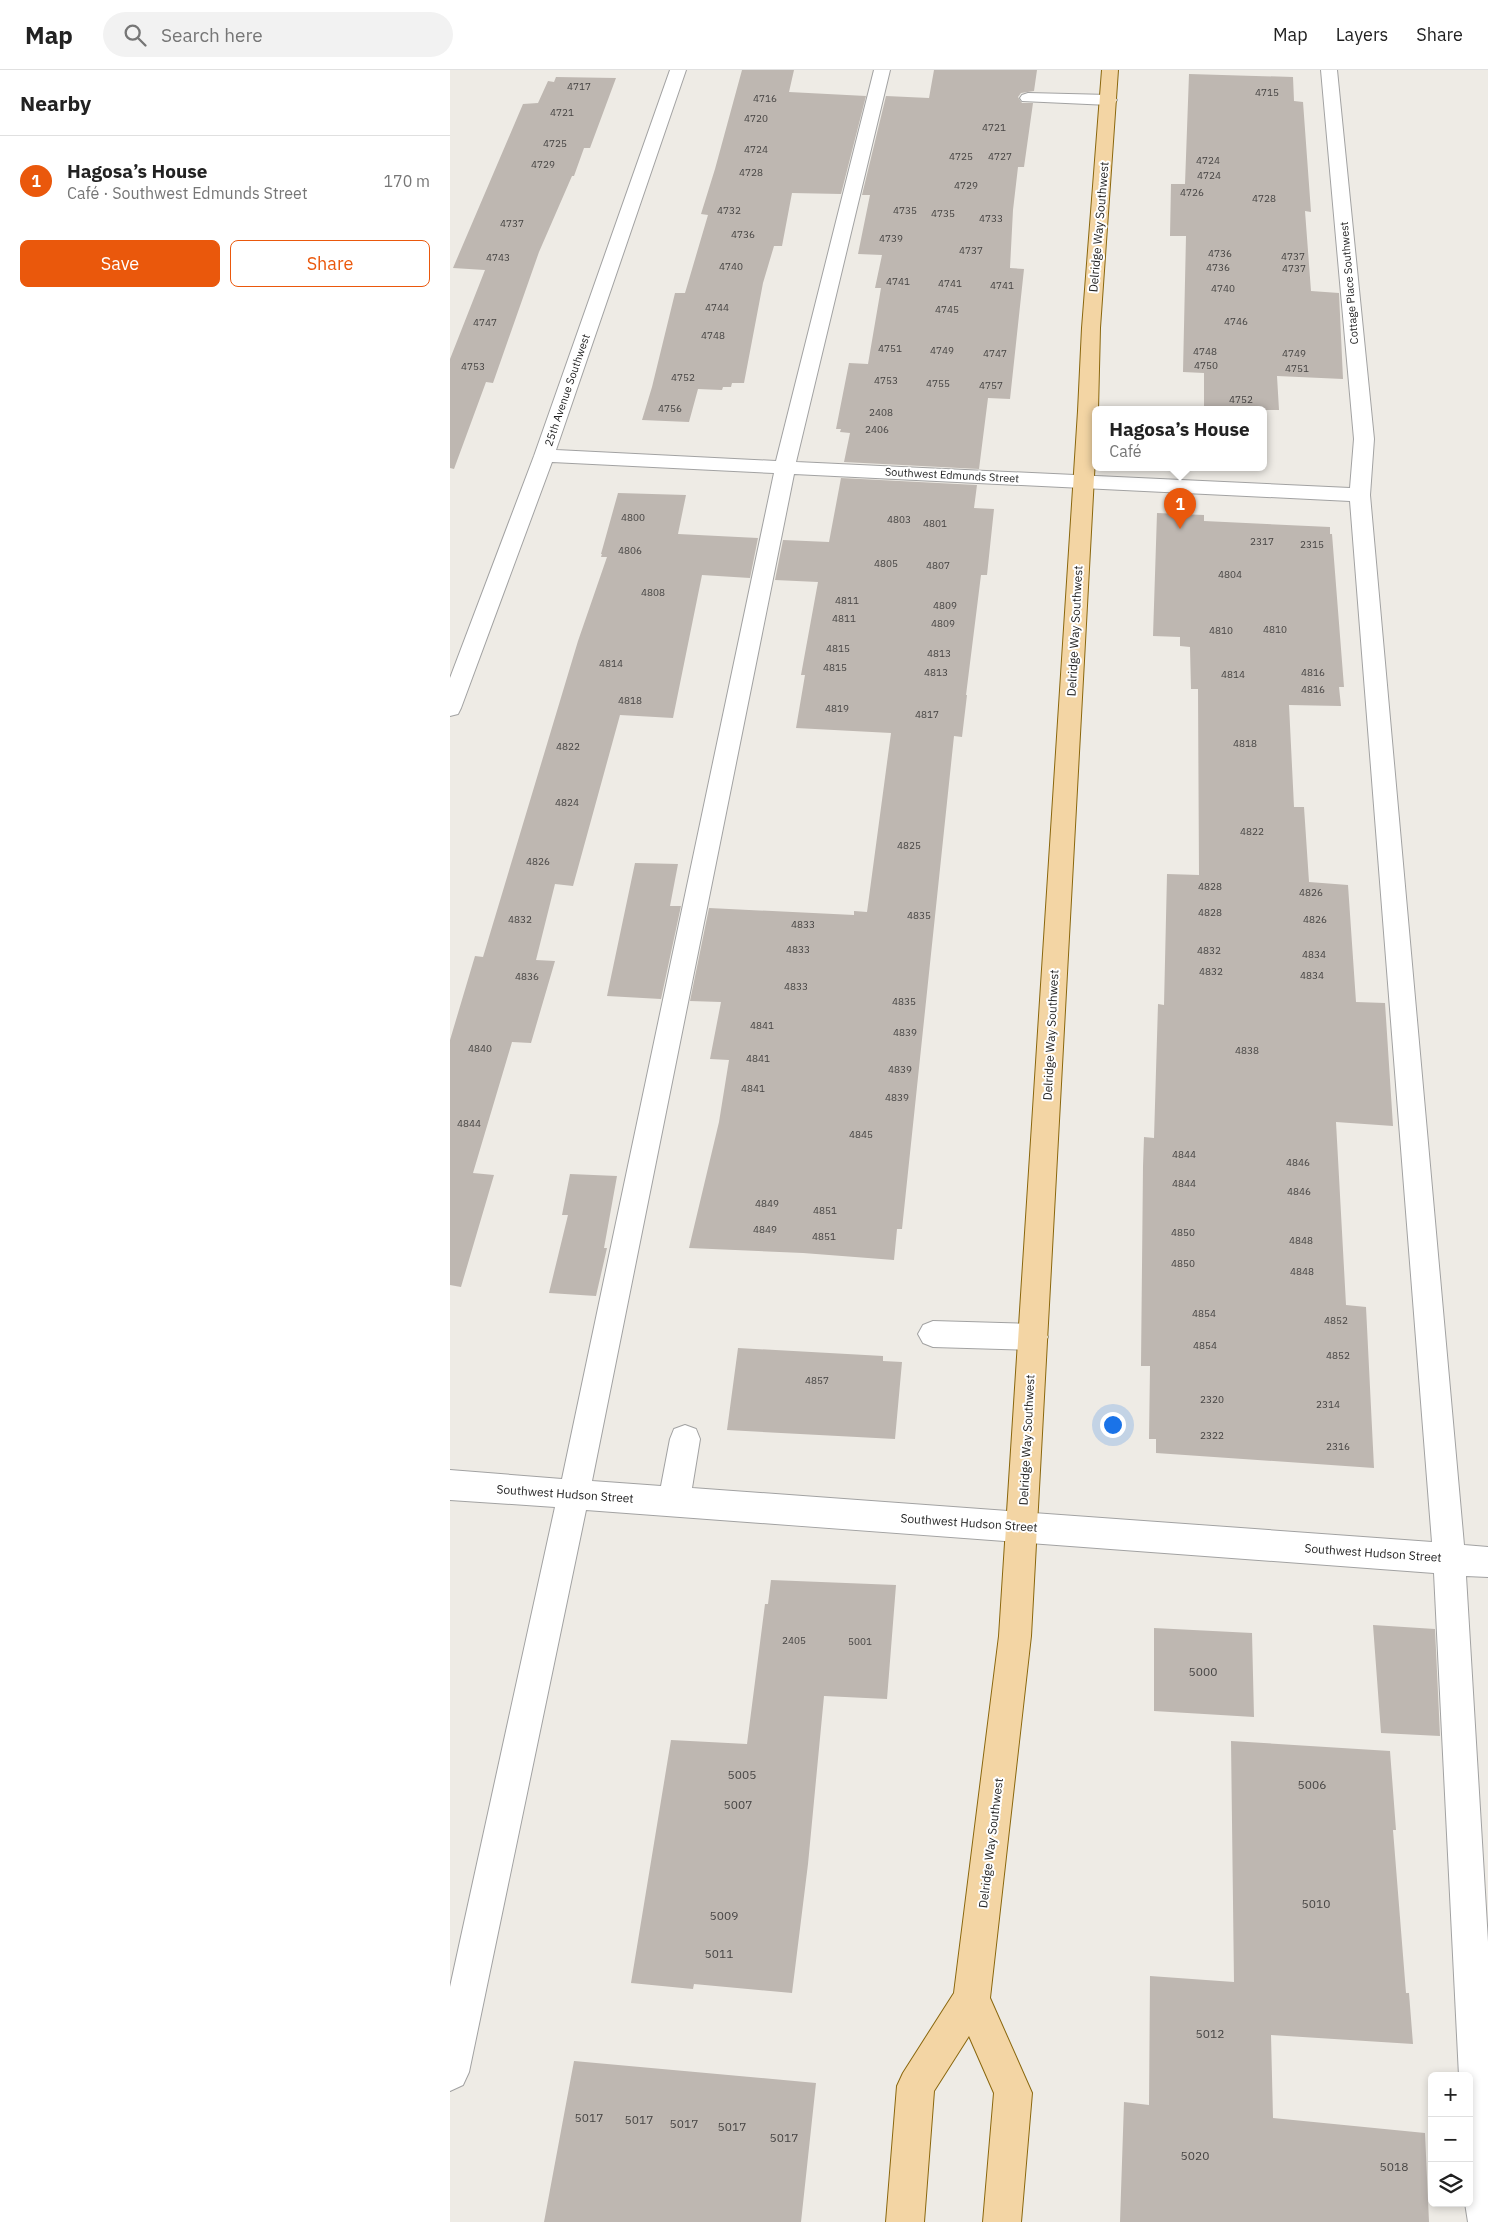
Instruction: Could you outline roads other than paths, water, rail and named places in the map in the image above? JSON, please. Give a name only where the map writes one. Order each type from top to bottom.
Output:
[{"type":"main road","name":"Delridge Way Southwest","points":[[905,2222],[916,2086],[972,1999],[1015,1636],[1084,482],[1091,328],[1110,70]]},
{"type":"main road","points":[[972,1999],[1013,2093],[1002,2222]]},
{"type":"street","name":"25th Avenue Southwest","points":[[450,708],[544,456],[678,70]]},
{"type":"street","points":[[450,2072],[574,1494],[785,467],[882,70]]},
{"type":"street","name":"Cottage Place Southwest","points":[[1329,70],[1364,439],[1360,495],[1449,1559],[1485,2216]]},
{"type":"street","points":[[1028,98],[1109,100]]},
{"type":"street","name":"Southwest Edmunds Street","points":[[544,456],[1360,495]]},
{"type":"street","points":[[932,1334],[1033,1338]]},
{"type":"street","points":[[674,1502],[685,1440]]},
{"type":"street","name":"Southwest Hudson Street","points":[[450,1485],[1488,1562]]},
{"type":"place","name":"Hagosa’s House","points":[[1180,529]]}]
